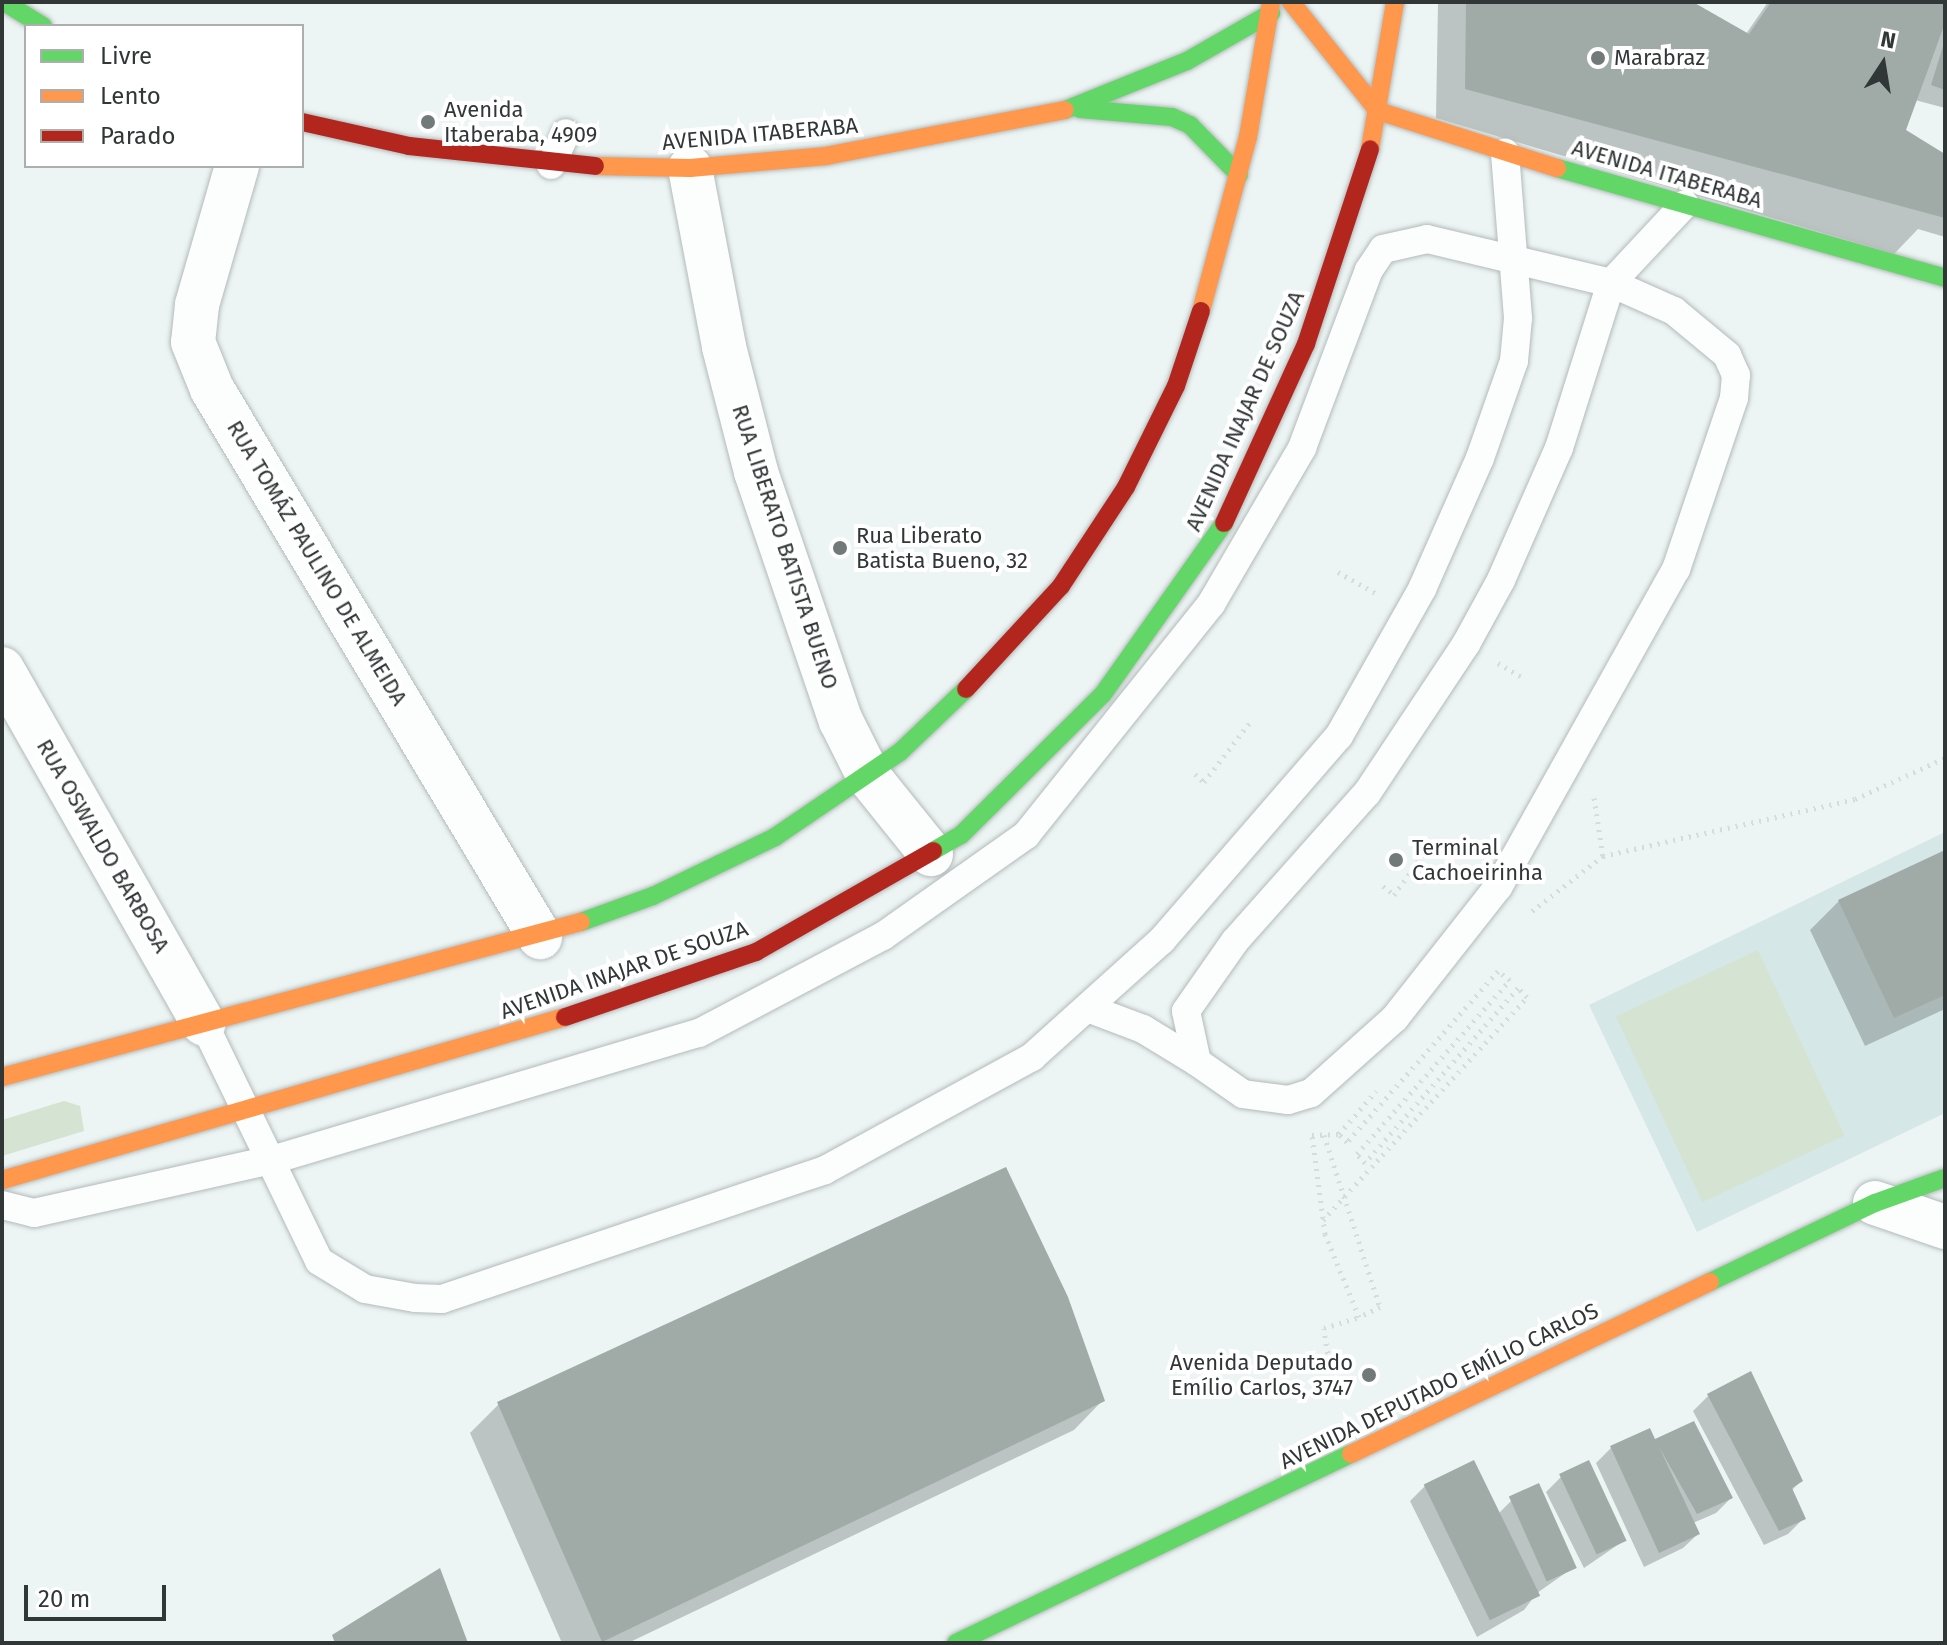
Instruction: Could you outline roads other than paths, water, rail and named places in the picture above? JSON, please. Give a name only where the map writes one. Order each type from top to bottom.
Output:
[{"type":"main road","points":[[4,2],[40,24]]},
{"type":"main road","points":[[1291,2],[1378,111]]},
{"type":"main road","name":"AVENIDA INAJAR DE SOUZA","points":[[2,1180],[630,998],[756,952],[961,835],[1103,694],[1216,541],[1306,344],[1366,170],[1395,2]]},
{"type":"main road","points":[[2,1077],[540,937],[653,896],[775,837],[869,777],[1000,655],[1061,586],[1126,487],[1176,386],[1239,175],[1271,7]]},
{"type":"main road","name":"AVENIDA ITABERABA","points":[[304,122],[409,146],[551,165],[690,168],[826,156],[1077,108],[1187,61],[1271,7]]},
{"type":"main road","name":"AVENIDA ITABERABA","points":[[1077,108],[1172,117],[1190,125],[1239,175]]},
{"type":"main road","name":"AVENIDA ITABERABA","points":[[1378,111],[1505,153],[1945,278]]},
{"type":"main road","name":"AVENIDA DEPUTADO EMÍLIO CARLOS","points":[[956,1643],[1875,1203],[1945,1178]]},
{"type":"street","name":"RUA TOMÁZ PAULINO DE ALMEIDA","points":[[236,168],[197,305],[193,342],[212,389],[540,937]]},
{"type":"street","name":"RUA LIBERATO BATISTA BUENO","points":[[690,168],[724,347],[756,472],[841,721],[869,777],[931,854]]},
{"type":"street","name":"RUA OSWALDO BARBOSA","points":[[2,669],[204,1024]]},
{"type":"street","points":[[1875,1203],[1945,1227]]},
{"type":"lane","points":[[551,165],[566,133]]},
{"type":"lane","points":[[204,1024],[319,1261],[365,1289],[442,1299],[825,1170],[1032,1057],[1090,1009],[1162,940],[1339,736],[1409,613],[1480,458],[1514,361],[1518,318],[1510,259],[1505,153]]},
{"type":"lane","points":[[1197,1062],[1186,1011],[1235,941],[1389,763],[1501,580],[1559,448],[1611,283],[1685,204]]},
{"type":"lane","points":[[2,1205],[34,1213],[272,1160],[699,1033],[883,936],[1026,835],[1211,604],[1302,448],[1369,270],[1383,249],[1427,239],[1611,283],[1674,311],[1727,355],[1736,375],[1734,398],[1676,569],[1585,738],[1498,887],[1395,1018],[1328,1082],[1288,1100],[1262,1101],[1219,1082],[1197,1062],[1143,1029],[1090,1009]]},
{"type":"place","name":"Marabraz","points":[[1598,58]]},
{"type":"place","name":"Avenida Itaberaba, 4909","points":[[428,122]]},
{"type":"place","name":"Rua Liberato Batista Bueno, 32","points":[[840,548]]},
{"type":"place","name":"Terminal Cachoeirinha","points":[[1396,860]]},
{"type":"place","name":"Avenida Deputado Emílio Carlos, 3747","points":[[1369,1375]]}]
